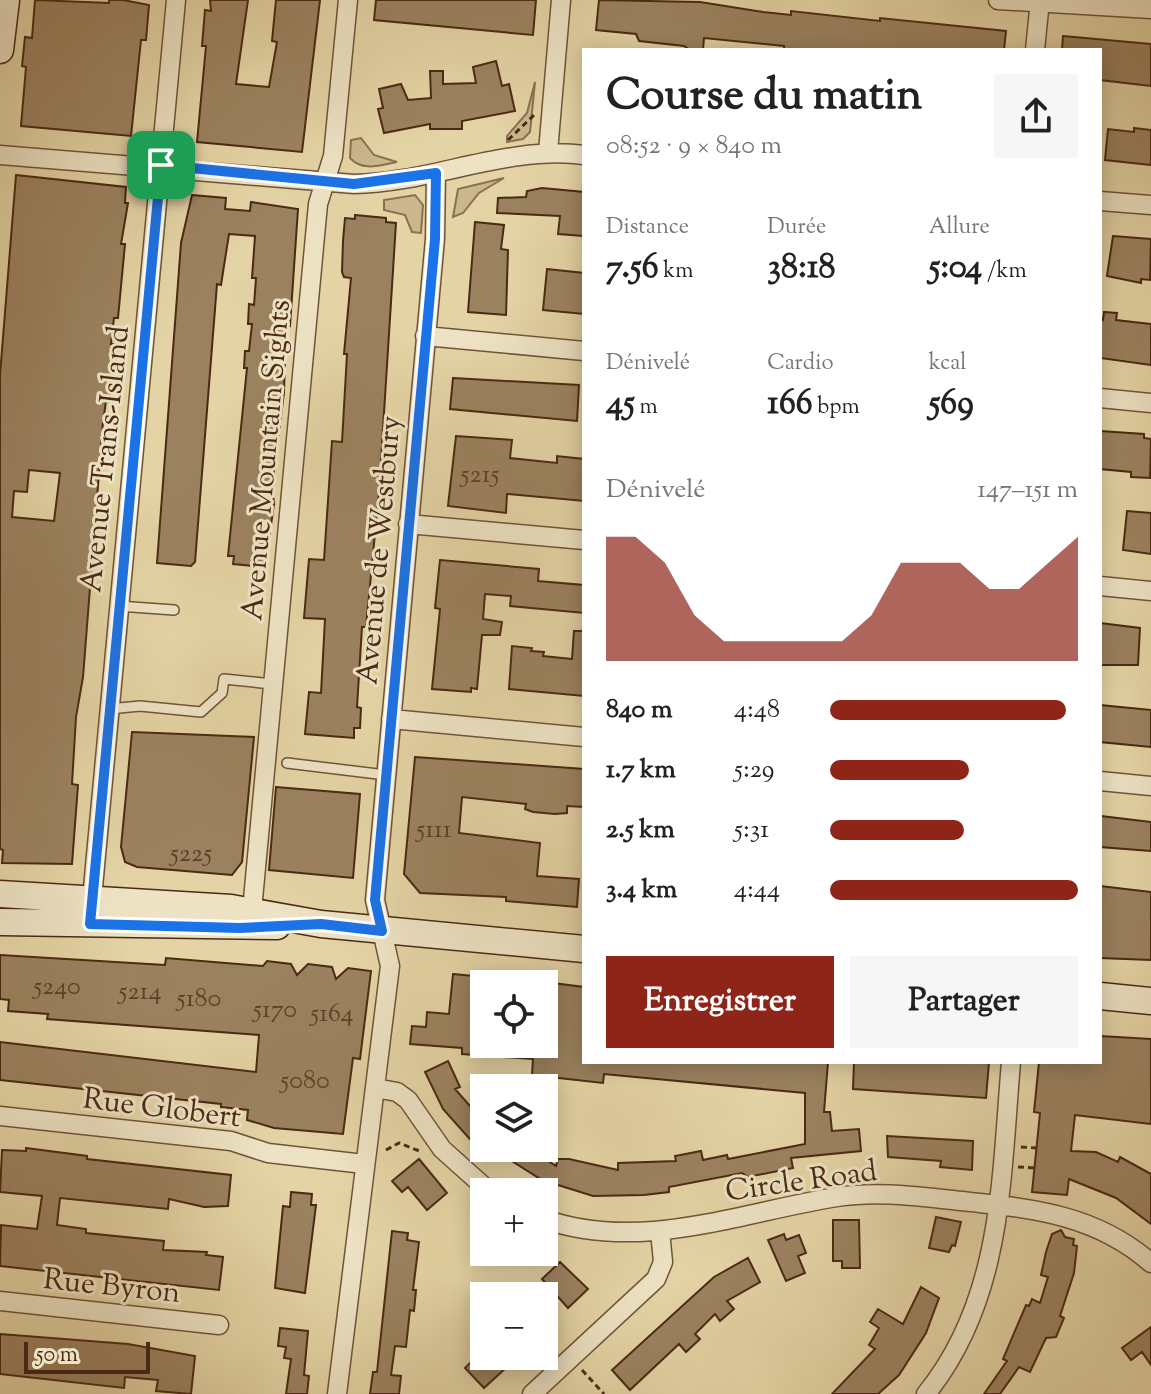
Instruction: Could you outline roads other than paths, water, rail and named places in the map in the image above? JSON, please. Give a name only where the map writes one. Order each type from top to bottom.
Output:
[{"type":"street","points":[[0,50],[6,0]]},
{"type":"street","name":"Avenue Trans-Island","points":[[91,911],[117,606],[176,0]]},
{"type":"street","name":"Avenue Mountain Sights","points":[[251,919],[316,219],[333,156],[348,0]]},
{"type":"street","points":[[548,152],[561,0]]},
{"type":"street","points":[[998,0],[1151,9]]},
{"type":"street","points":[[1035,48],[1040,1]]},
{"type":"street","points":[[0,155],[161,165],[367,184],[548,152],[582,155]]},
{"type":"street","name":"Avenue de Westbury","points":[[382,931],[375,900],[438,199],[436,173]]},
{"type":"street","points":[[1102,201],[1151,205]]},
{"type":"street","points":[[425,336],[582,351]]},
{"type":"street","points":[[1102,398],[1151,403]]},
{"type":"street","points":[[408,524],[582,540]]},
{"type":"street","points":[[1102,586],[1151,591]]},
{"type":"street","points":[[391,719],[582,737]]},
{"type":"street","points":[[1102,781],[1151,786]]},
{"type":"street","points":[[0,894],[91,911],[321,924],[582,949]]},
{"type":"street","points":[[0,922],[91,911]]},
{"type":"street","points":[[337,1394],[390,966],[382,931]]},
{"type":"street","points":[[1102,996],[1151,1001]]},
{"type":"street","points":[[926,1394],[949,1363],[972,1318],[991,1257],[1011,1064]]},
{"type":"street","points":[[375,1088],[397,1092],[408,1100],[442,1149],[474,1178]]},
{"type":"street","name":"Rue Globert","points":[[0,1116],[236,1141],[268,1153],[364,1164]]},
{"type":"street","name":"Circle Road","points":[[558,1222],[592,1231],[660,1231],[849,1195],[891,1194],[1047,1210],[1081,1220],[1125,1243],[1151,1263]]},
{"type":"street","points":[[532,1394],[656,1279],[663,1262],[660,1231]]},
{"type":"street","name":"Rue Byron","points":[[0,1301],[219,1325]]},
{"type":"lane","points":[[117,606],[174,610]]},
{"type":"lane","points":[[109,709],[140,706],[201,712],[222,693],[224,679],[272,684]]},
{"type":"lane","points":[[287,763],[386,775]]}]
